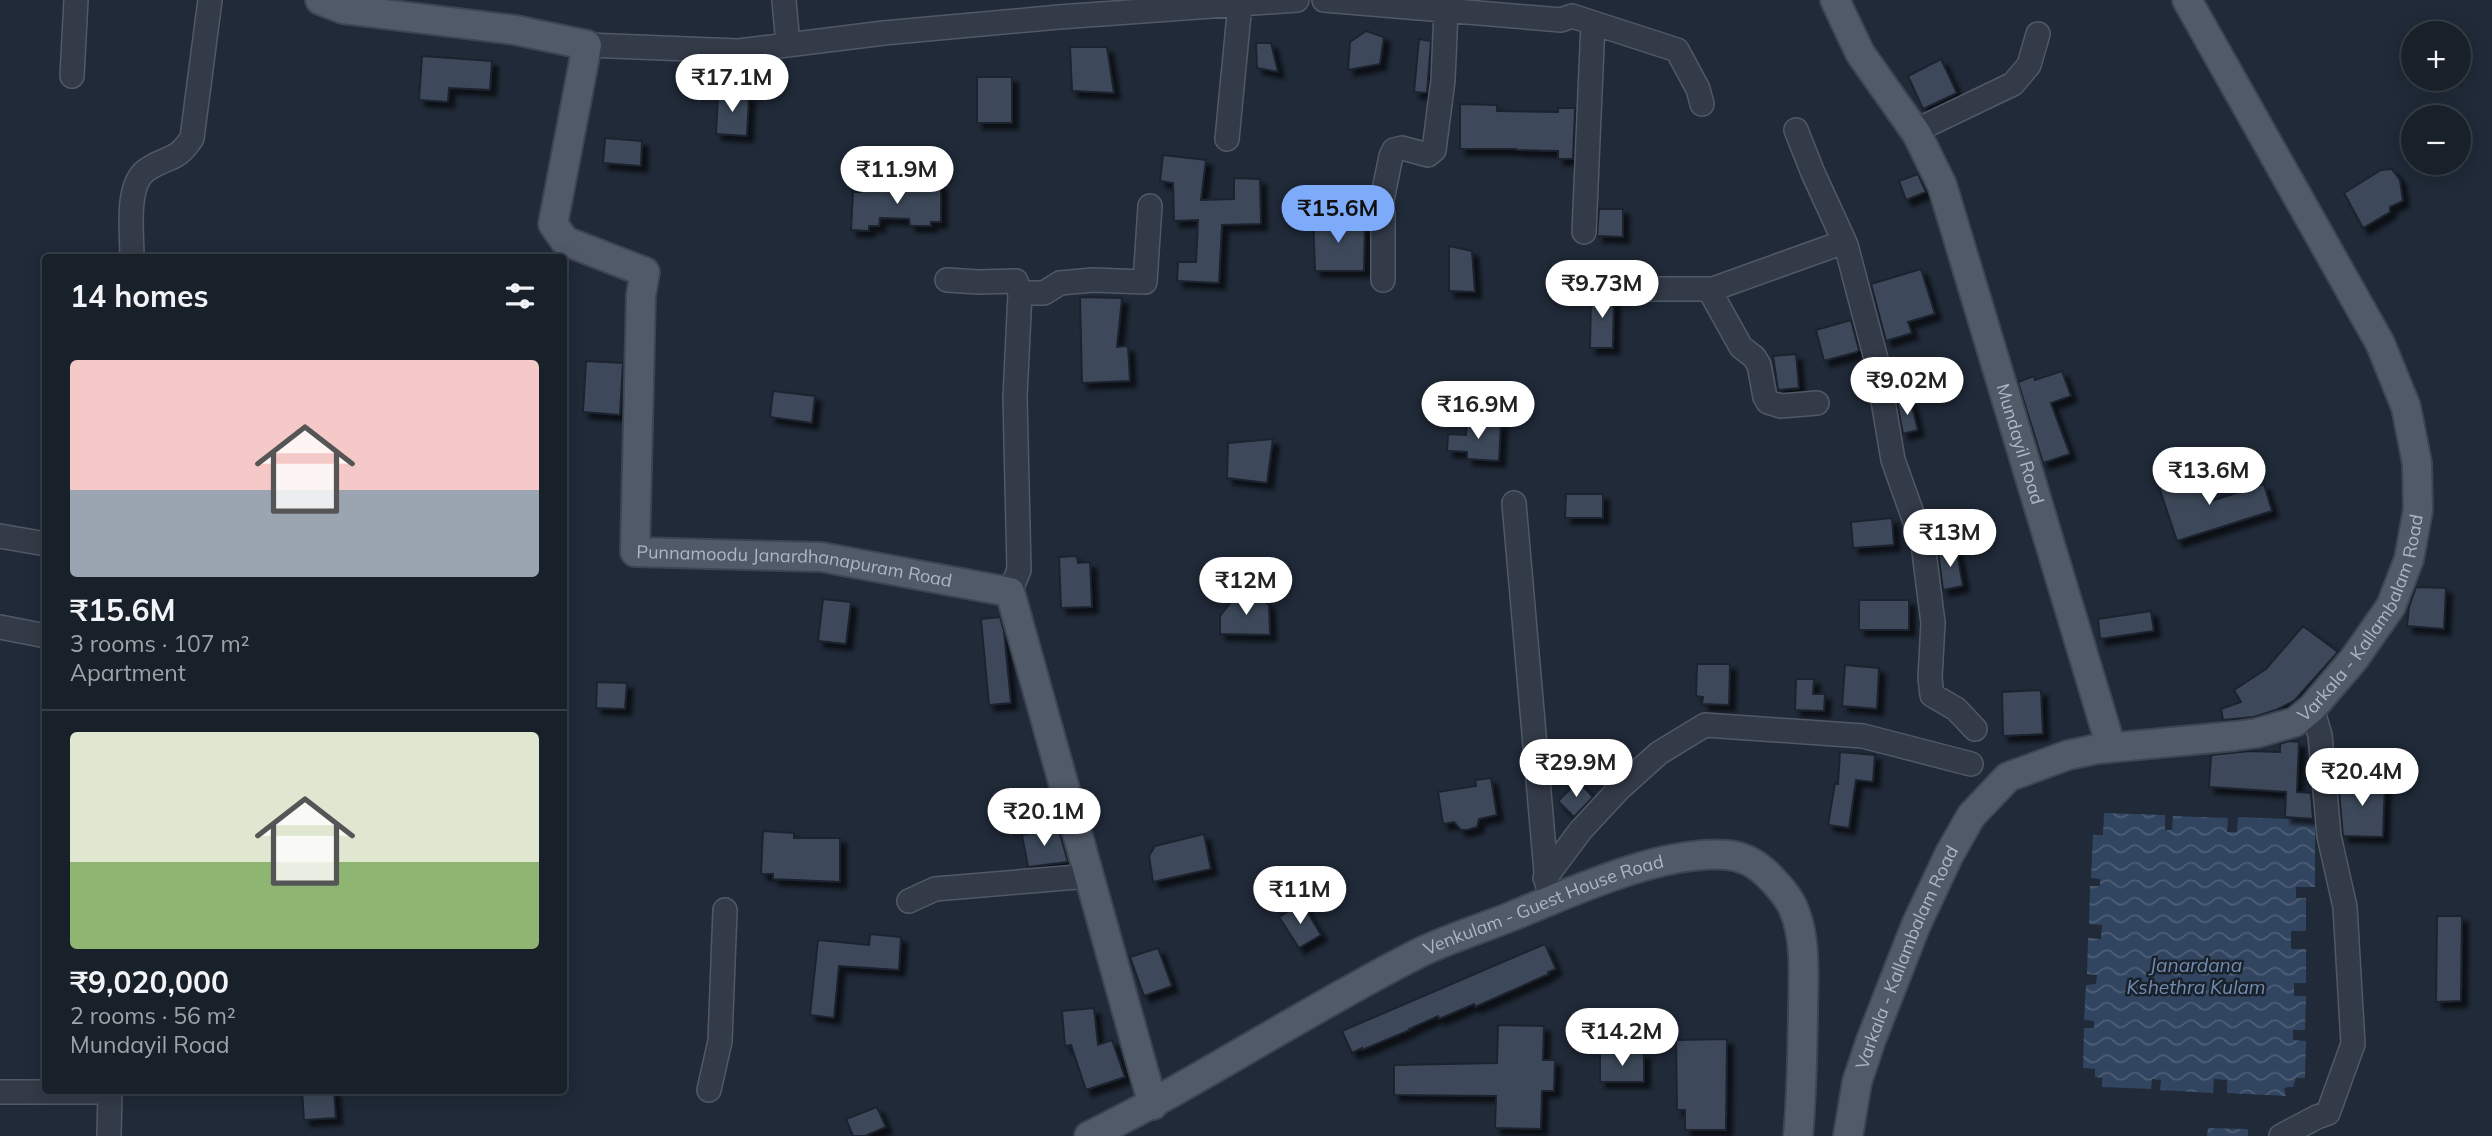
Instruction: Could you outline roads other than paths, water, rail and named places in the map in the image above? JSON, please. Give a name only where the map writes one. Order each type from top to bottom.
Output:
[{"type":"main road","points":[[320,0],[343,9],[515,30],[587,45]]},
{"type":"main road","name":"Mundayil Road","points":[[1835,0],[1860,53],[1915,131],[1942,186],[2111,747]]},
{"type":"main road","name":"Varkala - Kallambalam Road","points":[[1848,1136],[1857,1082],[1916,925],[1971,816],[2008,777],[2068,755],[2111,747],[2257,733],[2295,722],[2312,708],[2354,659],[2391,606],[2409,559],[2418,510],[2417,463],[2406,407],[2380,343],[2187,0]]},
{"type":"main road","name":"Punnamoodu Janardhanapuram Road","points":[[587,45],[553,224],[565,241],[645,272],[641,295],[635,552],[821,556],[1010,592]]},
{"type":"main road","points":[[1010,592],[1153,1105]]},
{"type":"main road","name":"Venkulam - Guest House Road","points":[[1089,1136],[1153,1105],[1419,953],[1549,889],[1691,856],[1730,855],[1746,859],[1769,876],[1794,908],[1802,953],[1802,1103],[1798,1136]]},
{"type":"street","points":[[72,76],[76,0]]},
{"type":"street","points":[[132,254],[133,190],[137,178],[147,169],[182,153],[192,138],[210,0]]},
{"type":"street","points":[[784,0],[788,45]]},
{"type":"street","points":[[587,45],[738,51],[1122,6],[1297,0]]},
{"type":"street","points":[[1324,0],[1561,20],[1582,13],[1677,50],[1698,89],[1702,104]]},
{"type":"street","points":[[1227,139],[1240,4]]},
{"type":"street","points":[[1383,281],[1384,214],[1381,209],[1392,152],[1402,148],[1427,155],[1434,150],[1443,80],[1446,11]]},
{"type":"street","points":[[1582,13],[1584,232]]},
{"type":"street","points":[[1915,131],[2013,84],[2029,65],[2038,34]]},
{"type":"street","points":[[1796,130],[1846,245],[1876,359],[1893,460],[1923,544],[1933,623],[1930,677],[1932,695],[1956,709],[1975,729]]},
{"type":"street","points":[[1020,293],[1044,293],[1060,283],[1093,280],[1145,282],[1150,206]]},
{"type":"street","points":[[1346,211],[1375,212],[1381,209]]},
{"type":"street","points":[[1627,289],[1713,289],[1840,243],[1846,245]]},
{"type":"street","points":[[947,280],[1016,281],[1020,293],[1015,397],[1019,570],[1010,592]]},
{"type":"street","points":[[1713,289],[1711,296],[1741,347],[1754,357],[1759,365],[1768,402],[1781,407],[1817,403]]},
{"type":"street","points":[[1514,503],[1549,889]]},
{"type":"street","points":[[0,536],[42,543]]},
{"type":"street","points":[[0,627],[42,635]]},
{"type":"street","points":[[2281,1136],[2328,1113],[2353,1044],[2345,907],[2329,836],[2320,735],[2312,708]]},
{"type":"street","points":[[1549,889],[1581,830],[1620,788],[1659,753],[1705,725],[1863,736],[1971,764]]},
{"type":"street","points":[[909,901],[935,889],[1089,876]]},
{"type":"street","points":[[709,1090],[719,1041],[725,910]]},
{"type":"street","points":[[0,1092],[42,1092]]},
{"type":"street","points":[[109,1136],[110,1094]]},
{"type":"water","name":"Janardana Kshethra Kulam","points":[[2104,813],[2165,815],[2165,830],[2172,830],[2173,816],[2228,818],[2227,832],[2237,832],[2238,817],[2315,820],[2315,887],[2296,887],[2296,898],[2306,898],[2306,931],[2291,931],[2291,949],[2306,949],[2306,983],[2294,983],[2294,996],[2306,996],[2305,1030],[2293,1030],[2293,1040],[2306,1041],[2305,1078],[2296,1078],[2293,1087],[2284,1089],[2286,1096],[2227,1093],[2227,1080],[2214,1079],[2213,1093],[2160,1090],[2161,1080],[2152,1079],[2151,1089],[2102,1087],[2102,1078],[2095,1077],[2095,1069],[2083,1068],[2084,1028],[2094,1028],[2094,1021],[2084,1020],[2086,985],[2096,984],[2097,975],[2087,974],[2088,938],[2101,939],[2102,925],[2089,924],[2090,886],[2100,886],[2100,879],[2091,878],[2093,835],[2103,835]]},
{"type":"water","points":[[2208,1128],[2248,1129],[2248,1136],[2207,1136]]}]
